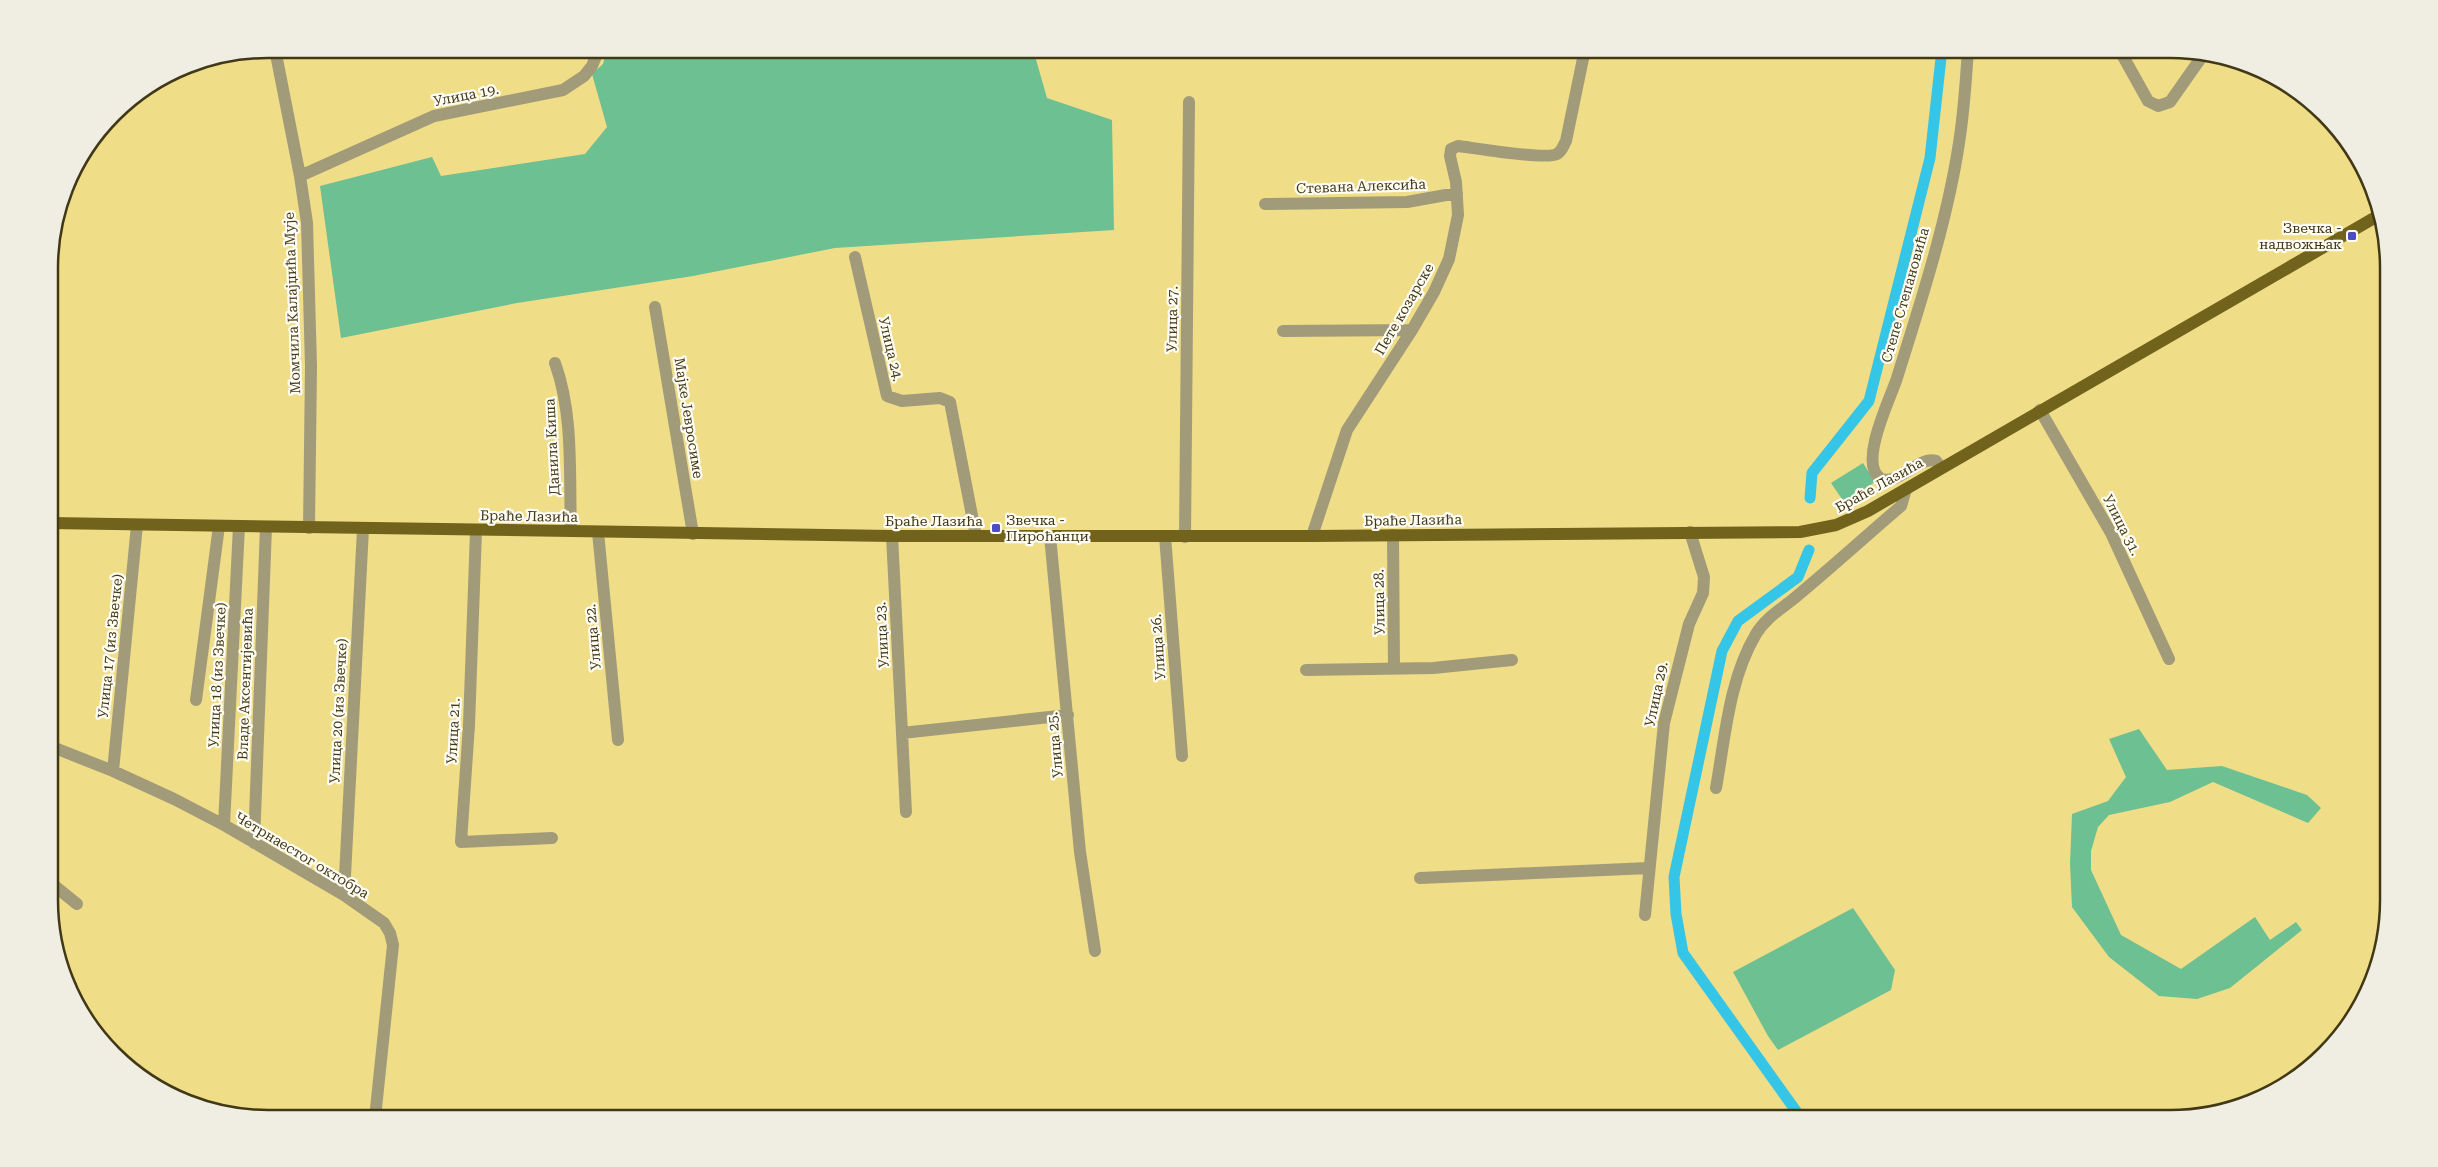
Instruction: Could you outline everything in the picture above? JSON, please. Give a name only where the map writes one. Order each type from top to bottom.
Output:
[{"type":"main road","name":"Браће Лазића","points":[[58,523],[892,536],[1786,533],[1818,529],[1855,518],[2374,218]]},
{"type":"street","name":"Момчила Калајџића Мује","points":[[277,58],[300,176],[307,223],[311,366],[309,528]]},
{"type":"street","name":"Улица 19.","points":[[300,176],[434,116],[563,90],[584,76],[595,58]]},
{"type":"street","name":"Пете козарске","points":[[1312,536],[1347,430],[1412,330],[1434,292],[1449,260],[1456,230],[1457,193],[1450,153],[1454,147],[1548,156],[1555,155],[1561,151],[1566,141],[1583,58]]},
{"type":"street","name":"Степе Степановића","points":[[1941,467],[1936,461],[1928,460],[1901,475],[1885,479],[1880,478],[1876,472],[1872,451],[1897,377],[1952,181],[1965,99],[1967,58]]},
{"type":"street","points":[[2124,58],[2148,101],[2158,106],[2170,102],[2200,59]]},
{"type":"street","name":"Улица 27.","points":[[1185,536],[1189,102]]},
{"type":"street","name":"Стевана Алексића","points":[[1265,204],[1408,202],[1457,193]]},
{"type":"street","name":"Улица 24.","points":[[856,257],[887,396],[902,401],[940,398],[950,402],[976,536]]},
{"type":"street","name":"Мајке Јевросиме","points":[[655,307],[693,534]]},
{"type":"street","points":[[1283,331],[1412,330]]},
{"type":"street","name":"Данила Киша","points":[[555,363],[563,385],[566,411],[571,531]]},
{"type":"street","name":"Улица 31.","points":[[2040,410],[2111,533],[2169,659]]},
{"type":"street","points":[[1716,788],[1727,722],[1739,673],[1746,653],[1756,634],[1769,617],[1797,596],[1901,506],[1906,489]]},
{"type":"street","name":"Улица 17 (из Звечке)","points":[[113,771],[137,524]]},
{"type":"street","points":[[196,700],[219,526]]},
{"type":"street","name":"Улица 18 (из Звечке)","points":[[224,825],[239,526]]},
{"type":"street","name":"Владе Аксентијевића","points":[[254,843],[266,527]]},
{"type":"street","name":"Улица 20 (из Звечке)","points":[[344,894],[363,529]]},
{"type":"street","name":"Улица 21.","points":[[476,531],[469,726],[461,842],[552,838]]},
{"type":"street","name":"Улица 22.","points":[[598,532],[618,740]]},
{"type":"street","name":"Улица 29.","points":[[1644,915],[1664,724],[1689,624],[1703,593],[1704,577],[1690,532]]},
{"type":"street","name":"Улица 28.","points":[[1393,535],[1394,669]]},
{"type":"street","name":"Улица 23.","points":[[892,536],[906,812]]},
{"type":"street","name":"Улица 25.","points":[[1050,536],[1080,852],[1095,951]]},
{"type":"street","name":"Улица 26.","points":[[1164,536],[1182,756]]},
{"type":"street","points":[[1306,670],[1433,668],[1512,660]]},
{"type":"street","points":[[902,733],[1068,715]]},
{"type":"street","name":"Четрнаестог октобра","points":[[58,749],[113,771],[224,825],[344,894],[384,923],[390,933],[393,945],[376,1110]]},
{"type":"street","points":[[1420,878],[1649,868]]},
{"type":"street","points":[[58,889],[76,904]]},
{"type":"green space","points":[[605,58],[1036,58],[1047,98],[1112,120],[1114,230],[835,248],[693,276],[517,303],[341,338],[320,186],[432,157],[441,176],[585,154],[607,127],[592,74],[603,64]]},
{"type":"green space","points":[[1863,463],[1875,482],[1844,502],[1831,483]]},
{"type":"green space","points":[[2139,729],[2167,770],[2222,766],[2307,795],[2321,808],[2308,823],[2213,782],[2170,802],[2109,815],[2098,827],[2091,851],[2091,870],[2121,935],[2181,969],[2255,917],[2270,940],[2296,922],[2302,930],[2230,988],[2197,999],[2159,996],[2109,957],[2072,907],[2070,864],[2072,814],[2108,801],[2126,777],[2109,739]]},
{"type":"green space","points":[[1853,908],[1895,970],[1891,990],[1778,1050],[1768,1036],[1733,972]]},
{"type":"waterway","points":[[1810,498],[1812,473],[1869,401],[1930,158],[1941,58]]},
{"type":"waterway","points":[[1795,1110],[1683,953],[1676,914],[1674,877],[1722,651],[1738,621],[1798,577],[1809,550]]},
{"type":"place","name":"Звечка - надвожњак","points":[[2352,236]]},
{"type":"place","name":"Звечка - Пироћанци","points":[[996,528]]}]
